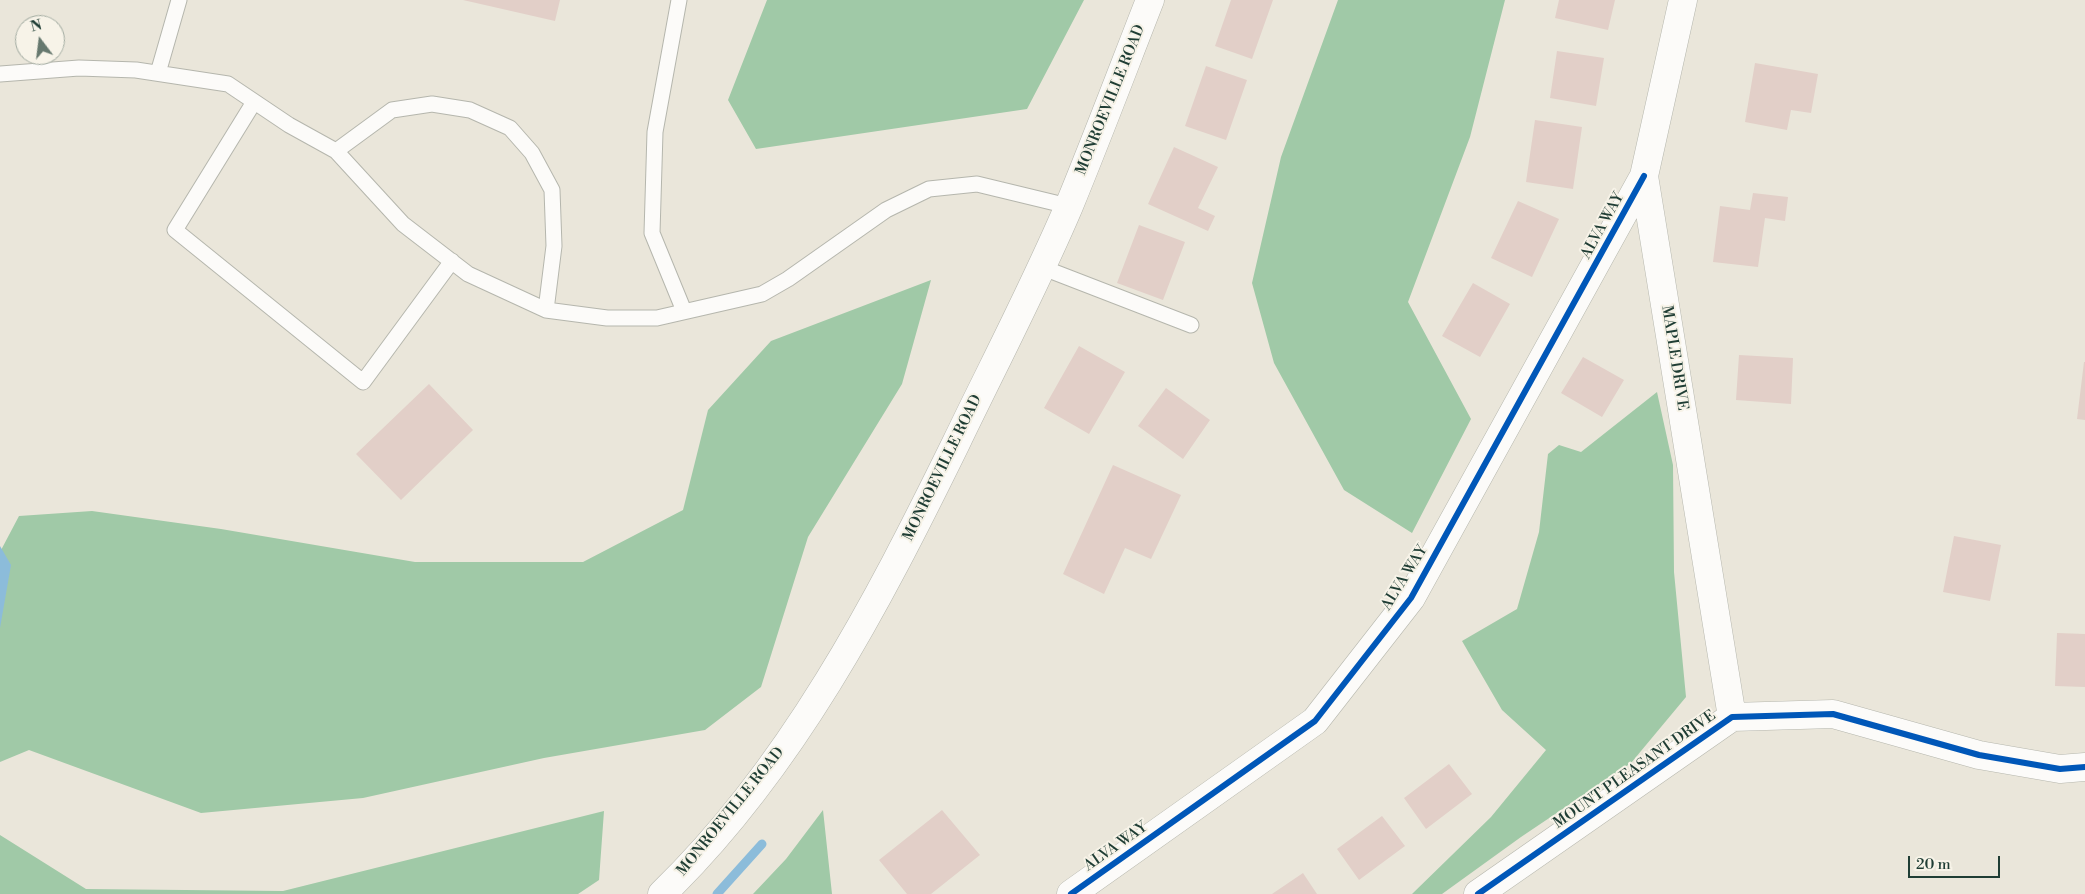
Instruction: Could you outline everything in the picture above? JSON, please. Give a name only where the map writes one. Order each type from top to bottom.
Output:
[{"type":"street","name":"MONROEVILLE ROAD","points":[[662,894],[720,831],[763,777],[829,681],[906,546],[1041,267],[1068,206],[1150,0]]},
{"type":"street","name":"MAPLE DRIVE","points":[[1683,0],[1644,176],[1732,717]]},
{"type":"street","name":"ALVA WAY","points":[[1071,894],[1314,721],[1411,598],[1644,176]]},
{"type":"street","name":"MOUNT PLEASANT DRIVE","points":[[1478,894],[1732,717],[1833,714],[1980,755],[2060,769],[2085,767]]},
{"type":"lane","points":[[158,73],[179,0]]},
{"type":"lane","points":[[679,0],[655,132],[652,233],[684,311]]},
{"type":"lane","points":[[0,74],[79,68],[136,70],[228,84],[289,125],[336,151],[403,224],[468,274],[546,310],[607,318],[656,318],[762,294],[788,279],[886,210],[929,189],[977,184],[1068,206]]},
{"type":"lane","points":[[254,102],[175,230],[362,382],[452,261]]},
{"type":"lane","points":[[336,151],[392,110],[432,104],[470,110],[510,128],[532,152],[552,190],[554,246],[546,310]]},
{"type":"lane","points":[[1041,267],[1191,325]]},
{"type":"green space","points":[[767,0],[1084,0],[1027,109],[756,149],[728,100]]},
{"type":"green space","points":[[1338,0],[1505,0],[1470,137],[1408,302],[1471,419],[1412,533],[1344,490],[1274,363],[1252,283],[1281,157]]},
{"type":"green space","points":[[931,280],[902,384],[808,537],[761,687],[705,730],[544,758],[363,798],[201,813],[29,750],[0,762],[0,552],[19,516],[92,511],[221,529],[415,562],[583,562],[683,510],[708,410],[771,341]]},
{"type":"green space","points":[[1657,392],[1673,465],[1674,572],[1686,697],[1631,763],[1521,837],[1442,894],[1412,894],[1491,817],[1546,750],[1502,710],[1462,641],[1517,609],[1539,532],[1548,454],[1559,445],[1581,452]]},
{"type":"green space","points":[[823,810],[832,894],[753,894],[786,859]]},
{"type":"green space","points":[[604,811],[599,880],[578,894],[0,894],[0,835],[86,889],[283,891]]},
{"type":"water","points":[[0,546],[11,565],[0,628]]},
{"type":"building","points":[[463,0],[560,0],[555,21]]},
{"type":"building","points":[[1231,0],[1273,0],[1252,59],[1215,46]]},
{"type":"building","points":[[1559,0],[1615,0],[1608,30],[1555,18]]},
{"type":"building","points":[[1557,51],[1604,58],[1596,106],[1550,98]]},
{"type":"building","points":[[1755,63],[1818,74],[1811,113],[1791,110],[1787,130],[1745,122]]},
{"type":"building","points":[[1206,66],[1247,80],[1226,140],[1185,126]]},
{"type":"building","points":[[1535,120],[1582,127],[1573,189],[1526,182]]},
{"type":"building","points":[[1174,147],[1218,167],[1198,208],[1215,216],[1208,231],[1148,204]]},
{"type":"building","points":[[1753,193],[1788,197],[1785,221],[1765,218],[1758,267],[1713,262],[1720,206],[1750,210]]},
{"type":"building","points":[[1518,201],[1559,219],[1532,277],[1491,258]]},
{"type":"building","points":[[1139,225],[1185,242],[1163,300],[1117,283]]},
{"type":"building","points":[[1473,283],[1510,304],[1480,357],[1442,336]]},
{"type":"building","points":[[1079,346],[1125,372],[1089,434],[1044,408]]},
{"type":"building","points":[[1739,355],[1793,358],[1791,404],[1736,400]]},
{"type":"building","points":[[1583,357],[1624,380],[1602,417],[1561,393]]},
{"type":"building","points":[[2085,362],[2085,420],[2077,419]]},
{"type":"building","points":[[429,384],[473,430],[401,500],[356,454]]},
{"type":"building","points":[[1166,388],[1210,420],[1183,459],[1138,426]]},
{"type":"building","points":[[1113,465],[1181,495],[1151,559],[1125,548],[1104,594],[1063,574]]},
{"type":"building","points":[[1954,536],[2001,545],[1990,601],[1943,592]]},
{"type":"building","points":[[2057,633],[2085,634],[2085,687],[2055,686]]},
{"type":"building","points":[[1449,764],[1472,794],[1426,829],[1404,798]]},
{"type":"building","points":[[942,810],[980,855],[931,894],[907,894],[879,860]]},
{"type":"building","points":[[1382,816],[1405,846],[1359,880],[1337,849]]},
{"type":"building","points":[[1303,873],[1317,894],[1272,894]]},
{"type":"waterway","points":[[717,894],[762,844]]},
{"type":"cycle path","points":[[1071,894],[1315,721],[1411,598],[1644,176]]},
{"type":"cycle path","points":[[1478,894],[1732,717],[1833,714],[1979,755],[2060,769],[2085,767]]}]
